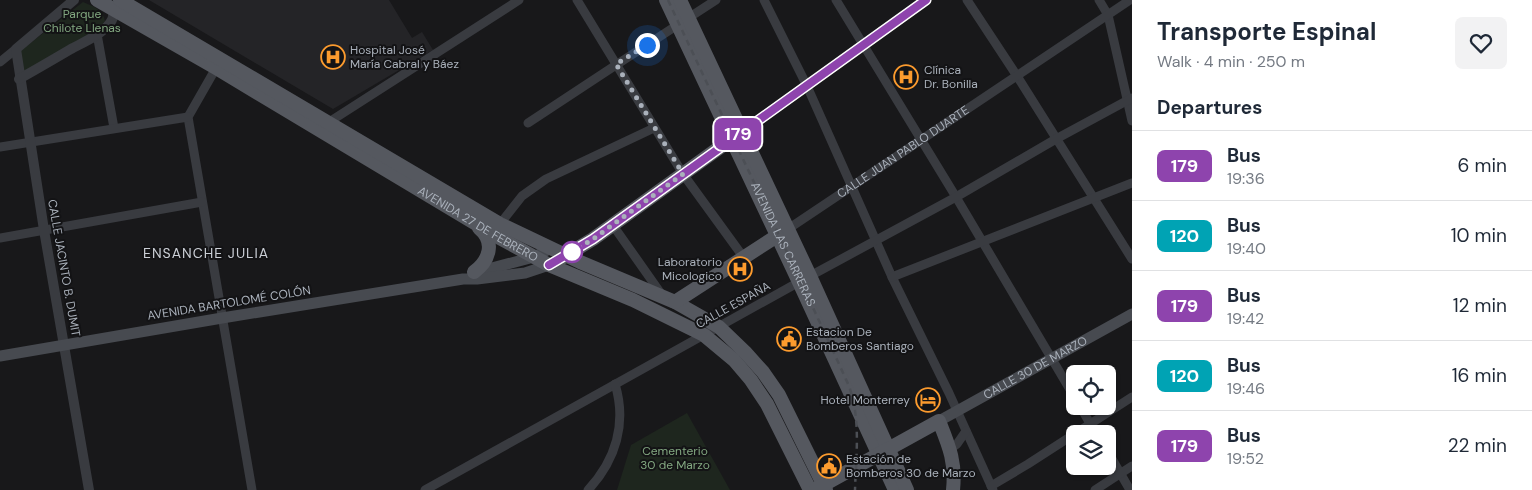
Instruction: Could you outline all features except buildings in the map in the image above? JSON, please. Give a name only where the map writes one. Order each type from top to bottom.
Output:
[{"type":"main road","name":"AVENIDA 27 DE FEBRERO","points":[[97,0],[114,3],[324,126],[473,223],[534,257],[633,300],[704,335],[734,360],[751,380],[767,404],[810,490]]},
{"type":"main road","name":"AVENIDA LAS CARRERAS","points":[[666,0],[683,22],[804,279],[907,490]]},
{"type":"main road","name":"AVENIDA LAS CARRERAS","points":[[680,0],[683,22]]},
{"type":"main road","name":"AVENIDA 27 DE FEBRERO","points":[[114,3],[216,68],[500,224],[566,256],[662,295],[719,327],[757,365],[779,395],[822,488]]},
{"type":"main road","points":[[549,265],[593,239],[736,135]]},
{"type":"main road","points":[[468,276],[482,266],[488,256],[489,244],[483,231],[473,223]]},
{"type":"main road","name":"CALLE JUAN PABLO DUARTE","points":[[676,302],[782,233]]},
{"type":"main road","points":[[593,239],[588,245],[595,268]]},
{"type":"main road","name":"AVENIDA BARTOLOMÉ COLÓN","points":[[0,356],[468,276],[534,257],[551,248]]},
{"type":"main road","name":"AVENIDA BARTOLOMÉ COLÓN","points":[[468,276],[477,279],[526,273],[549,265]]},
{"type":"main road","name":"AVENIDA LAS CARRERAS","points":[[804,279],[896,490]]},
{"type":"main road","name":"CALLE 30 DE MARZO","points":[[822,488],[866,460],[1132,314]]},
{"type":"main road","points":[[939,421],[950,449],[954,468],[953,490]]},
{"type":"street","points":[[0,62],[74,0]]},
{"type":"street","points":[[324,126],[519,0]]},
{"type":"street","points":[[577,0],[683,174],[744,258]]},
{"type":"street","points":[[528,123],[716,0]]},
{"type":"street","points":[[764,0],[806,86],[892,277],[992,488],[1132,397]]},
{"type":"street","points":[[836,0],[865,45],[1066,383]]},
{"type":"street","points":[[736,135],[926,0]]},
{"type":"street","points":[[967,0],[1132,259]]},
{"type":"street","points":[[1099,0],[1108,15],[1130,99],[1132,121]]},
{"type":"street","name":"CALLE JUAN PABLO DUARTE","points":[[782,233],[1130,0]]},
{"type":"street","points":[[19,79],[97,34],[110,23],[113,17],[114,3]]},
{"type":"street","points":[[97,34],[114,128]]},
{"type":"street","name":"CALLE JACINTO B. DUMIT","points":[[16,49],[19,79],[89,490]]},
{"type":"street","points":[[216,68],[188,117],[252,490]]},
{"type":"street","name":"CALLE ESPAÑA","points":[[425,490],[804,279],[956,197],[1056,138],[1130,99]]},
{"type":"street","points":[[0,147],[188,117]]},
{"type":"street","points":[[500,224],[522,196],[546,179],[654,128]]},
{"type":"street","points":[[892,277],[1132,184]]},
{"type":"street","points":[[0,238],[202,202]]},
{"type":"street","points":[[612,224],[662,295]]},
{"type":"street","points":[[588,490],[610,459],[617,442],[620,419],[619,399],[615,384]]},
{"type":"street","points":[[1085,415],[1090,424]]},
{"type":"street","points":[[950,449],[958,444],[966,431]]},
{"type":"street","points":[[1095,490],[1132,466]]},
{"type":"street","points":[[1116,467],[1130,490]]},
{"type":"shaded area","name":"Hospital José María Cabral y Báez","points":[[149,0],[389,0],[412,38],[422,32],[433,50],[333,109]]},
{"type":"green space","name":"Parque Chilote Llenas","points":[[83,2],[100,11],[105,21],[100,27],[23,75],[19,52]]},
{"type":"green space","name":"Cementerio 30 de Marzo","points":[[687,413],[730,490],[617,490],[631,445]]},
{"type":"railway","points":[[668,0],[849,386],[853,399],[856,425],[855,490]]},
{"type":"bus line","name":"179","points":[[549,265],[593,239],[926,0]]},
{"type":"place","name":"Hospital José María Cabral y Báez","points":[[333,57]]},
{"type":"place","name":"Clínica Dr. Bonilla","points":[[906,77]]},
{"type":"place","name":"Laboratorio Micologico","points":[[740,269]]},
{"type":"place","name":"Estacion De Bomberos Santiago","points":[[789,339]]},
{"type":"place","name":"Hotel Monterrey","points":[[928,400]]},
{"type":"place","name":"Estación de Bomberos 30 de Marzo","points":[[829,466]]},
{"type":"district","name":"ENSANCHE JULIA","points":[[206,253]]},
{"type":"route","points":[[572,252],[683,174],[616,64],[647,45]]}]
